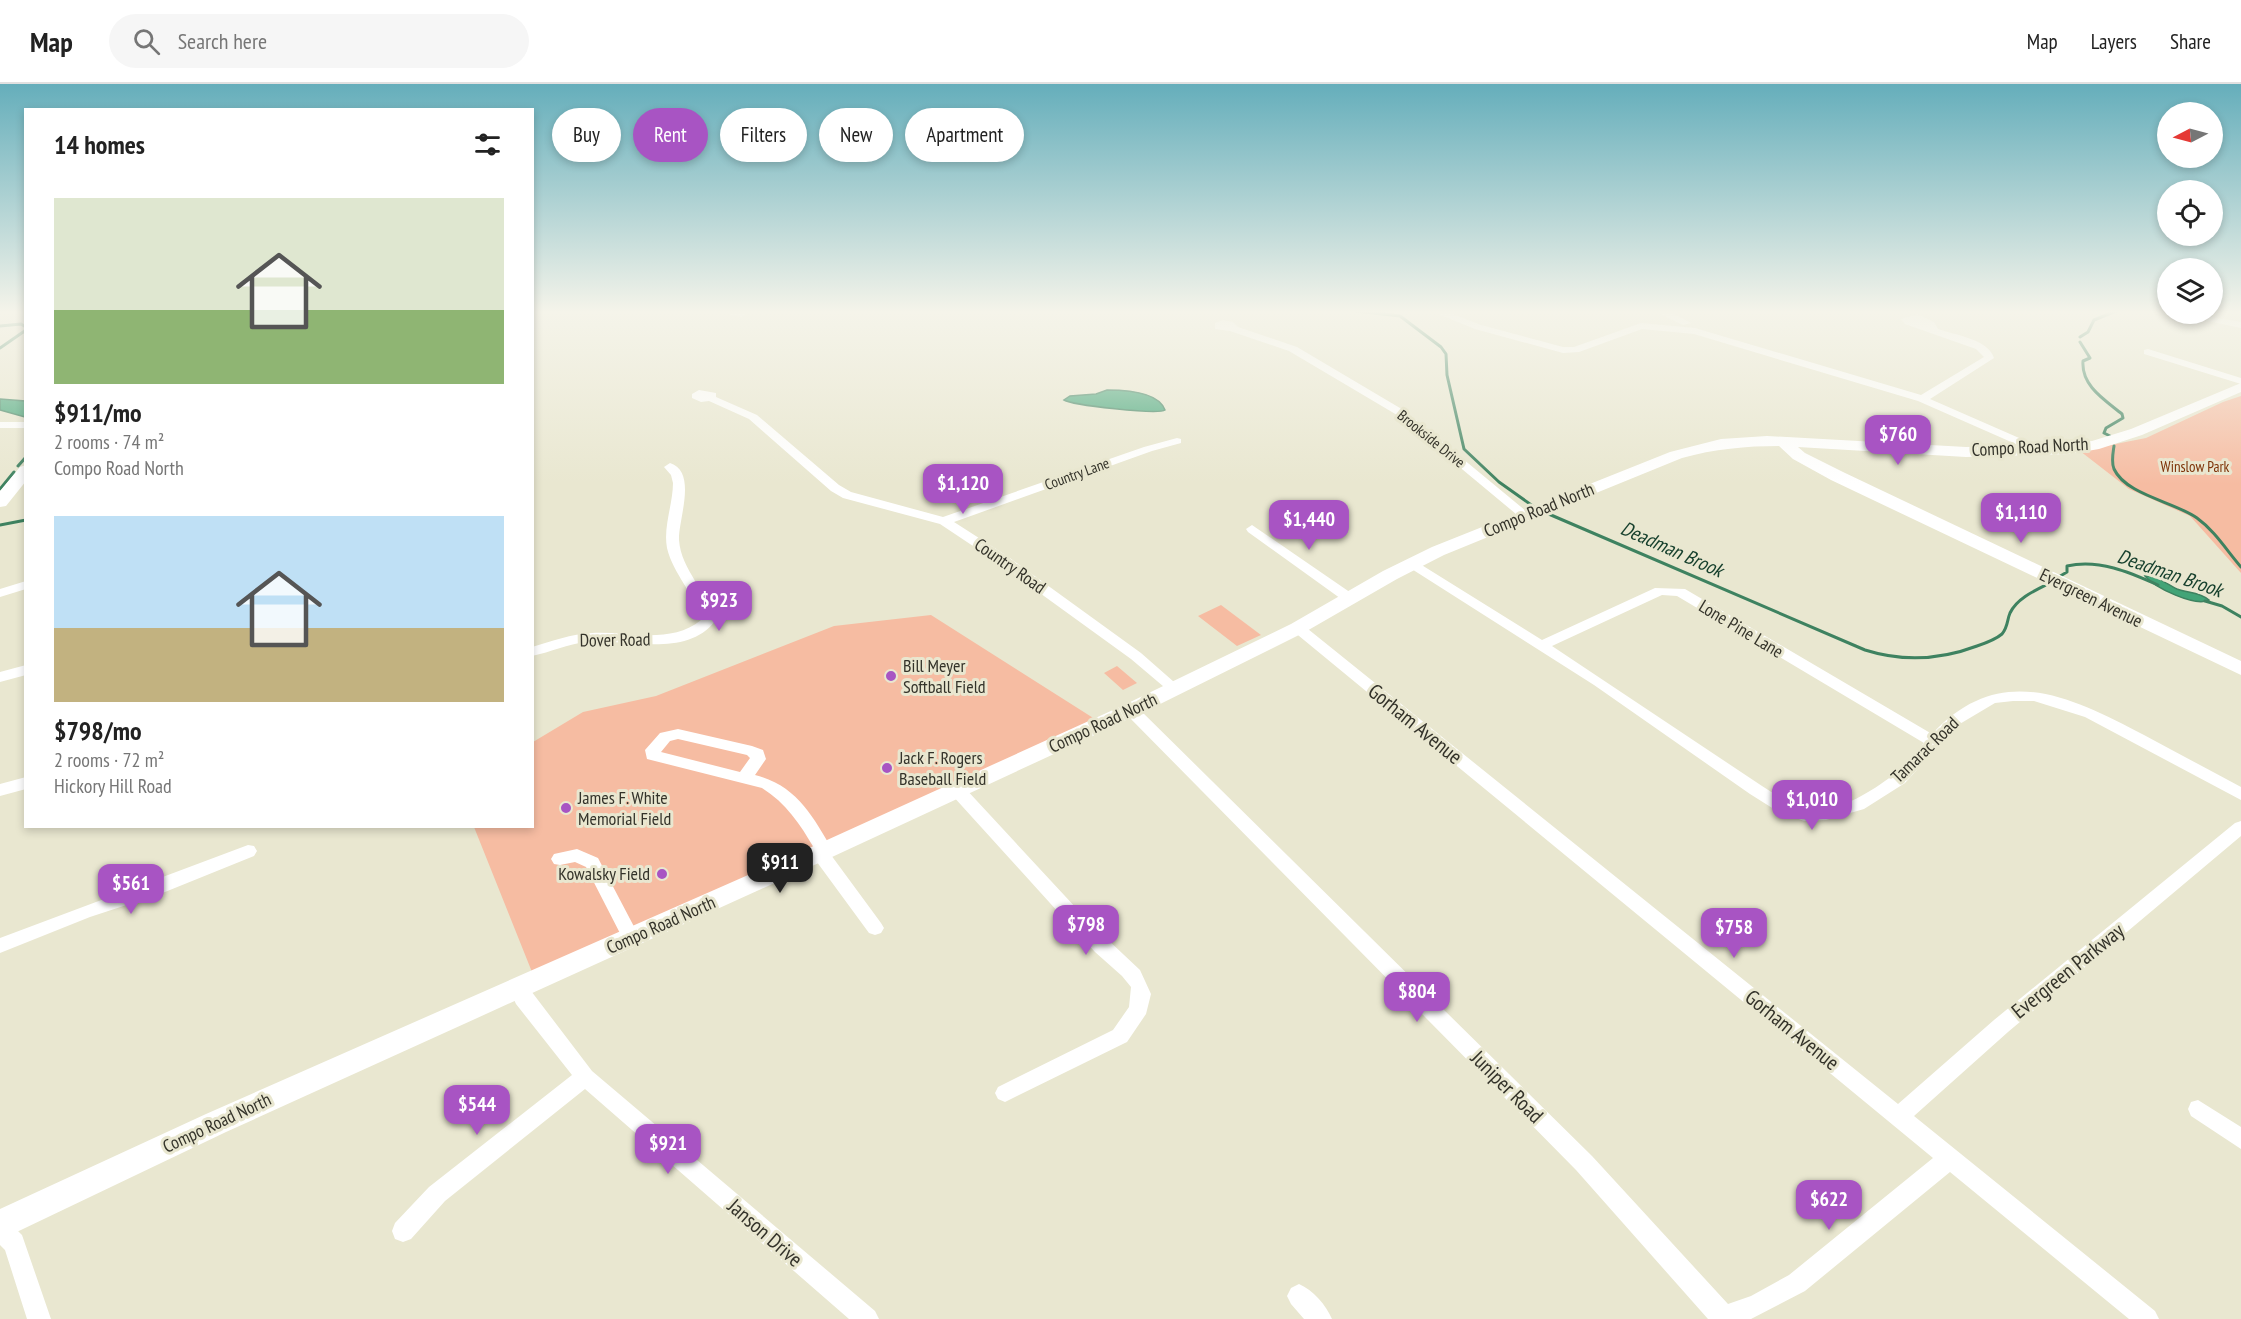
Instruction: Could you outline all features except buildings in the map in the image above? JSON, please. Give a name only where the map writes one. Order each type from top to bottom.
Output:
[{"type":"main road","name":"Compo Road North","points":[[0,1227],[226,1119],[958,791],[1131,710],[1298,628],[1412,563],[1689,451],[1734,442],[1783,441],[1910,449],[2078,448],[2115,440],[2241,387]]},
{"type":"main road","name":"Evergreen Avenue","points":[[1783,441],[1798,456],[1828,471],[2241,669]]},
{"type":"main road","points":[[0,502],[24,472]]},
{"type":"street","name":"Brookside Drive","points":[[1326,369],[1401,413],[1535,512]]},
{"type":"street","points":[[1822,369],[1922,399],[2022,443],[2031,450]]},
{"type":"street","points":[[1922,399],[1972,369]]},
{"type":"street","points":[[2201,369],[2241,381]]},
{"type":"street","name":"Country Road","points":[[710,398],[753,417],[835,488],[847,495],[944,521],[1002,559],[1136,656],[1175,689]]},
{"type":"street","points":[[0,425],[24,425]]},
{"type":"street","name":"Country Lane","points":[[944,521],[1148,448],[1177,441]]},
{"type":"street","name":"Dover Road","points":[[534,651],[591,636],[667,638],[693,632],[703,627],[708,621],[699,597],[677,561],[673,546],[679,483],[677,474],[670,467]]},
{"type":"street","points":[[1252,530],[1349,598]]},
{"type":"street","name":"Tamarac Road","points":[[1412,563],[1599,682],[1756,790],[1783,807],[1804,815],[1826,814],[1858,805],[1899,779],[1953,721],[1973,708],[1992,699],[2035,696],[2056,701],[2104,720],[2241,794]]},
{"type":"street","points":[[0,593],[24,586]]},
{"type":"street","name":"Lone Pine Lane","points":[[1540,646],[1660,591],[1680,592],[1933,741]]},
{"type":"street","name":"Gorham Avenue","points":[[1298,628],[2147,1319]]},
{"type":"street","points":[[0,677],[24,671]]},
{"type":"street","name":"Juniper Road","points":[[1131,710],[1584,1163],[1722,1318]]},
{"type":"street","points":[[744,778],[758,759],[757,754],[752,751],[678,734],[664,737],[653,750],[653,755],[657,757],[767,784],[792,800],[822,852],[875,928]]},
{"type":"street","points":[[0,790],[24,784]]},
{"type":"street","points":[[958,791],[1094,938],[1129,972],[1140,987],[1139,1003],[1132,1024],[1120,1036],[1005,1093]]},
{"type":"street","name":"Evergreen Parkway","points":[[1898,1117],[2001,1026],[2241,827]]},
{"type":"street","points":[[0,946],[84,912],[154,889],[248,851]]},
{"type":"street","points":[[560,859],[577,855],[592,863],[631,938]]},
{"type":"street","name":"Janson Drive","points":[[518,989],[523,999],[585,1077],[867,1319]]},
{"type":"street","points":[[403,1232],[437,1194],[585,1077]]},
{"type":"street","points":[[2198,1109],[2241,1139]]},
{"type":"street","points":[[1722,1318],[1757,1305],[1797,1283],[1949,1159]]},
{"type":"street","points":[[0,1227],[14,1243],[39,1319]]},
{"type":"street","points":[[1299,1296],[1320,1319]]},
{"type":"green space","name":"Winslow Park","points":[[2241,396],[2241,573],[2190,516],[2129,489],[2080,451],[2146,438]]},
{"type":"green space","points":[[1221,605],[1261,635],[1237,646],[1198,616]]},
{"type":"green space","points":[[931,615],[1098,721],[532,972],[474,828],[534,828],[534,741],[583,712],[656,696],[834,626]]},
{"type":"green space","points":[[1117,666],[1137,683],[1123,690],[1104,673]]},
{"type":"shaded area","points":[[1107,390],[1131,391],[1148,395],[1161,404],[1165,410],[1115,409],[1064,400],[1070,396],[1096,394]]},
{"type":"shaded area","points":[[0,399],[24,401],[24,417],[0,410]]},
{"type":"shaded area","points":[[2145,576],[2158,578],[2177,589],[2198,594],[2209,600],[2185,599],[2157,586]]},
{"type":"waterway","name":"Deadman Brook","points":[[1447,369],[1464,449],[1499,482],[1537,509]]},
{"type":"waterway","points":[[2083,369],[2095,392],[2122,414],[2123,418],[2106,428],[2104,433],[2110,436]]},
{"type":"waterway","points":[[2114,446],[2113,466],[2120,478],[2140,492],[2197,518],[2215,535],[2241,567]]},
{"type":"waterway","points":[[18,466],[24,459]]},
{"type":"waterway","points":[[0,489],[14,472]]},
{"type":"waterway","name":"Deadman Brook","points":[[1544,512],[1865,650],[1907,658],[1935,657],[1963,651],[1990,641],[2002,634],[2010,613],[2017,603],[2050,583]]},
{"type":"waterway","points":[[0,525],[24,520]]},
{"type":"waterway","name":"Deadman Brook","points":[[2057,578],[2067,572],[2067,566],[2091,564],[2125,571],[2158,585]]},
{"type":"waterway","name":"Deadman Brook","points":[[2205,601],[2222,606],[2241,617]]},
{"type":"place","name":"Bill Meyer Softball Field","points":[[891,676]]},
{"type":"place","name":"Jack F. Rogers Baseball Field","points":[[887,768]]},
{"type":"place","name":"James F. White Memorial Field","points":[[566,808]]},
{"type":"place","name":"Kowalsky Field","points":[[662,874]]}]
